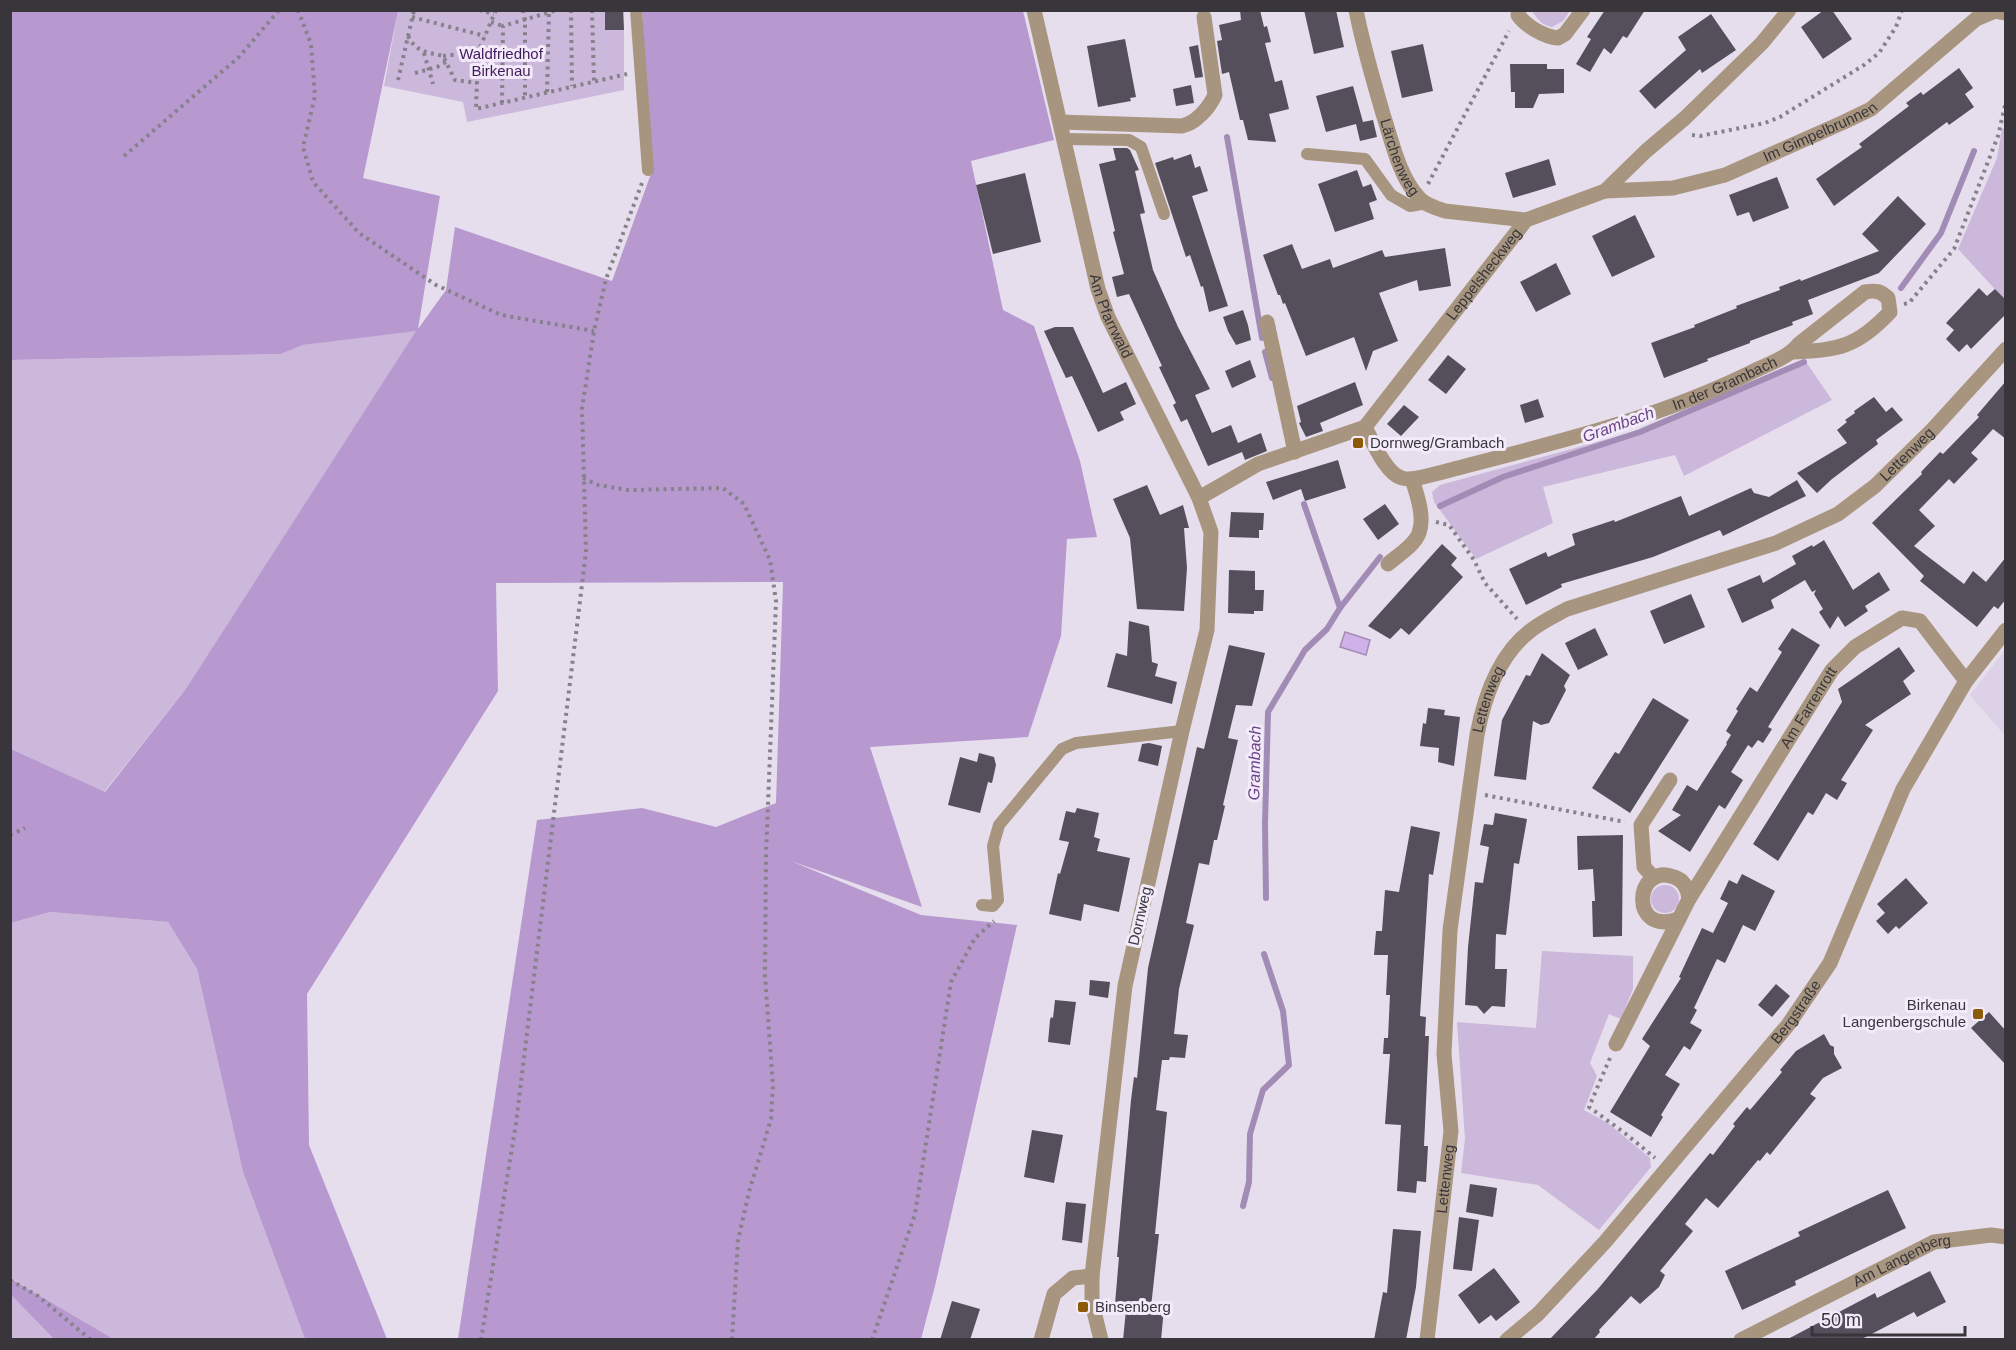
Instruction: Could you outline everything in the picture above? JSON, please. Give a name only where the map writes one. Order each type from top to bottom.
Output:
[{"type":"street","name":"Am Pfarrwald","points":[[1034,10],[1098,289],[1108,317],[1199,498]]},
{"type":"street","name":"Lärchenweg","points":[[1356,10],[1363,45],[1394,151],[1409,183],[1423,201],[1455,213],[1526,220]]},
{"type":"street","points":[[1518,13],[1523,21],[1536,30],[1549,37],[1558,38],[1565,34],[1582,10]]},
{"type":"street","name":"Leppelsheckweg","points":[[1365,428],[1526,220],[1605,191],[1762,44],[1789,10]]},
{"type":"street","name":"Im Gimpelbrunnen","points":[[1605,191],[1673,188],[1725,175],[1822,132],[1870,109],[1976,19],[1995,11],[2006,13]]},
{"type":"street","points":[[1060,122],[1182,126],[1190,124],[1215,95],[1204,17]]},
{"type":"street","name":"In der Grambach","points":[[1412,480],[1635,420],[1682,404],[1793,352],[1831,350],[1850,344],[1881,322],[1890,312],[1891,305],[1888,298],[1882,292],[1874,290],[1865,292],[1799,344],[1793,352]]},
{"type":"street","points":[[1268,322],[1295,452]]},
{"type":"street","name":"Lettenweg","points":[[1427,1340],[1451,1131],[1444,1054],[1449,930],[1482,710],[1503,663],[1528,632],[1567,609],[1776,543],[1838,514],[1875,486],[1933,429],[2006,349]]},
{"type":"street","points":[[1199,498],[1258,464],[1365,428],[1390,470],[1400,478],[1412,480],[1421,518],[1419,533],[1410,545],[1388,564]]},
{"type":"street","name":"Dornweg","points":[[1101,1340],[1092,1303],[1092,1276],[1125,986],[1182,731],[1208,630],[1211,532],[1199,498]]},
{"type":"street","name":"Am Farrenrott","points":[[1616,1044],[1689,899],[1832,670],[1855,647],[1902,618],[1920,621],[1966,681]]},
{"type":"street","name":"Bergstraße","points":[[1507,1340],[1538,1314],[1598,1250],[1788,1025],[1830,963],[1903,789],[1966,681],[2006,630]]},
{"type":"street","points":[[1654,878],[1644,867],[1636,824],[1670,780]]},
{"type":"street","points":[[1678,919],[1660,922],[1651,918],[1645,911],[1642,892],[1654,878],[1670,875],[1678,878],[1688,891],[1689,899]]},
{"type":"street","name":"Am Langenberg","points":[[1741,1340],[1934,1242],[1990,1235],[2006,1237]]},
{"type":"street","points":[[1041,1340],[1054,1294],[1073,1278],[1092,1276]]},
{"type":"lane","points":[[636,10],[648,170]]},
{"type":"lane","points":[[1064,139],[1136,142],[1141,147],[1164,214]]},
{"type":"lane","points":[[1307,154],[1365,159],[1391,195],[1410,206],[1423,201]]},
{"type":"lane","points":[[982,904],[993,906],[998,900],[993,846],[999,825],[1062,749],[1076,743],[1182,731]]},
{"type":"path","points":[[124,156],[239,57],[279,10]]},
{"type":"path","points":[[298,10],[311,44],[315,96],[303,147],[313,182],[359,233],[436,285],[501,315],[594,331]]},
{"type":"path","points":[[398,80],[414,10]]},
{"type":"path","points":[[480,10],[495,12],[478,52],[476,109],[615,77]]},
{"type":"path","points":[[523,10],[525,97]]},
{"type":"path","points":[[491,22],[503,26],[557,10]]},
{"type":"path","points":[[571,10],[572,86]]},
{"type":"path","points":[[592,10],[594,81]]},
{"type":"path","points":[[1669,132],[1700,136],[1765,123],[1780,117],[1864,65],[1879,53],[1896,27],[1902,10]]},
{"type":"path","points":[[547,92],[549,12]]},
{"type":"path","points":[[1423,201],[1518,13]]},
{"type":"path","points":[[412,17],[485,36]]},
{"type":"path","points":[[502,103],[503,26]]},
{"type":"path","points":[[408,36],[413,47],[424,52],[443,56],[478,52]]},
{"type":"path","points":[[424,52],[433,84]]},
{"type":"path","points":[[443,56],[455,80],[477,83]]},
{"type":"path","points":[[415,73],[429,70],[446,62]]},
{"type":"path","points":[[1891,305],[1909,303],[1954,249],[1998,136],[2006,100]]},
{"type":"path","points":[[481,1340],[516,1123],[586,552],[582,409],[594,331],[606,279],[648,170]]},
{"type":"path","points":[[583,477],[598,485],[628,490],[723,488],[744,504],[770,560],[776,601],[766,856],[765,976],[773,1086],[771,1119],[749,1192],[738,1240],[732,1340]]},
{"type":"path","points":[[1449,525],[1474,560],[1485,583],[1528,632]]},
{"type":"path","points":[[1469,792],[1636,824]]},
{"type":"path","points":[[10,836],[25,828]]},
{"type":"path","points":[[872,1340],[915,1214],[951,982],[975,938]]},
{"type":"path","points":[[1616,1044],[1589,1107],[1668,1169]]},
{"type":"path","points":[[10,1280],[38,1296],[91,1340]]},
{"type":"shaded area","points":[[11,11],[398,11],[363,178],[440,196],[418,329],[446,290],[455,227],[612,281],[652,171],[642,11],[1023,11],[1054,140],[971,161],[1003,310],[1034,326],[1080,461],[1097,537],[1067,539],[1061,636],[1028,737],[870,747],[922,907],[791,861],[921,915],[1017,925],[921,1339],[458,1339],[537,820],[642,808],[716,827],[776,803],[783,582],[496,583],[498,691],[307,994],[309,1145],[387,1339],[305,1339],[243,1172],[197,969],[168,922],[50,912],[11,923],[11,749],[105,792],[185,690],[416,331],[303,345],[281,354],[11,360]]},
{"type":"shaded area","points":[[1345,632],[1370,640],[1366,655],[1340,647]]},
{"type":"shaded area","points":[[2005,650],[2005,736],[1970,695]]},
{"type":"shaded area","points":[[10,1278],[112,1339],[54,1339],[11,1295]]},
{"type":"green space","name":"Waldfriedhof Birkenau","points":[[398,11],[624,11],[624,90],[467,122],[463,102],[384,86]]},
{"type":"green space","points":[[1532,11],[1570,11],[1563,21],[1552,27],[1540,22]]},
{"type":"green space","points":[[2002,128],[2006,130],[2005,300],[1958,249],[1997,158]]},
{"type":"green space","points":[[417,330],[185,690],[104,792],[11,749],[11,360],[281,354],[303,345]]},
{"type":"green space","points":[[1804,359],[1832,400],[1684,476],[1675,455],[1543,487],[1553,523],[1476,559],[1434,502],[1432,492],[1440,485],[1644,429]]},
{"type":"green space","points":[[1665,885],[1675,889],[1679,899],[1675,909],[1665,913],[1655,909],[1651,899],[1655,889]]},
{"type":"green space","points":[[50,912],[168,922],[197,969],[243,1172],[305,1339],[112,1339],[11,1278],[11,923]]},
{"type":"green space","points":[[1542,951],[1633,956],[1633,989],[1621,1019],[1609,1014],[1590,1063],[1597,1076],[1584,1110],[1608,1123],[1650,1158],[1651,1167],[1599,1230],[1538,1185],[1461,1173],[1465,1139],[1457,1022],[1536,1028]]},
{"type":"green space","points":[[11,1295],[54,1339],[11,1339]]},
{"type":"building","points":[[1240,10],[1260,10],[1271,42],[1265,43],[1275,82],[1282,80],[1289,109],[1269,114],[1276,142],[1248,140],[1243,120],[1240,120],[1229,72],[1222,74],[1217,41],[1222,40],[1219,25],[1241,20]]},
{"type":"building","points":[[1304,10],[1336,10],[1344,47],[1314,54]]},
{"type":"building","points":[[1605,10],[1645,10],[1627,38],[1623,36],[1611,54],[1604,48],[1590,72],[1576,64],[1591,39],[1587,37]]},
{"type":"building","points":[[1824,10],[1832,10],[1852,39],[1823,59],[1801,27]]},
{"type":"building","points":[[605,11],[623,11],[624,30],[605,30]]},
{"type":"building","points":[[1711,14],[1736,50],[1702,73],[1700,69],[1655,109],[1639,91],[1686,50],[1678,37]]},
{"type":"building","points":[[1125,39],[1136,97],[1130,98],[1131,101],[1098,107],[1087,46]]},
{"type":"building","points":[[1423,44],[1433,91],[1402,98],[1391,51]]},
{"type":"building","points":[[1198,45],[1203,77],[1195,78],[1189,47]]},
{"type":"building","points":[[1510,64],[1547,64],[1547,69],[1564,69],[1564,93],[1539,94],[1533,108],[1515,108],[1515,92],[1511,92]]},
{"type":"building","points":[[1959,68],[1973,88],[1965,94],[1974,107],[1949,125],[1947,122],[1834,206],[1816,179],[1862,147],[1859,144],[1909,106],[1906,103],[1921,92],[1923,95]]},
{"type":"building","points":[[1191,85],[1194,103],[1176,106],[1173,89]]},
{"type":"building","points":[[1353,86],[1363,122],[1373,120],[1377,137],[1360,141],[1356,124],[1326,132],[1316,96]]},
{"type":"building","points":[[1113,148],[1130,150],[1139,170],[1135,171],[1145,213],[1140,214],[1153,270],[1178,327],[1210,389],[1195,395],[1212,433],[1231,425],[1238,443],[1261,433],[1267,451],[1245,460],[1242,452],[1208,466],[1187,419],[1181,422],[1173,405],[1176,403],[1159,367],[1162,366],[1129,294],[1117,297],[1112,277],[1124,274],[1099,164],[1116,160]]},
{"type":"building","points":[[1191,154],[1195,168],[1200,166],[1208,191],[1192,196],[1228,306],[1209,312],[1203,286],[1201,287],[1190,255],[1186,257],[1155,163]]},
{"type":"building","points":[[1549,159],[1556,185],[1513,198],[1505,173]]},
{"type":"building","points":[[1357,170],[1363,187],[1371,184],[1377,200],[1369,203],[1374,219],[1335,232],[1318,184]]},
{"type":"building","points":[[1025,173],[1041,242],[993,254],[976,185]]},
{"type":"building","points":[[1777,177],[1789,208],[1753,222],[1749,212],[1737,216],[1729,195]]},
{"type":"building","points":[[1898,196],[1926,224],[1879,273],[1808,300],[1813,314],[1792,322],[1793,325],[1664,378],[1651,343],[1695,327],[1694,325],[1737,308],[1736,306],[1780,290],[1779,287],[1800,279],[1801,281],[1879,251],[1862,234]]},
{"type":"building","points":[[1635,215],[1655,257],[1612,277],[1592,236]]},
{"type":"building","points":[[1292,244],[1302,269],[1330,259],[1333,268],[1382,250],[1385,257],[1445,248],[1451,286],[1419,291],[1417,280],[1379,293],[1398,341],[1373,351],[1366,371],[1354,337],[1306,356],[1285,303],[1283,304],[1278,295],[1263,255]]},
{"type":"building","points":[[1556,263],[1571,294],[1536,312],[1520,282]]},
{"type":"building","points":[[1979,288],[1987,296],[1995,289],[2006,300],[2006,314],[1971,349],[1967,344],[1959,352],[1946,339],[1954,330],[1946,323]]},
{"type":"building","points":[[1243,310],[1251,340],[1236,345],[1223,317]]},
{"type":"building","points":[[1055,327],[1073,327],[1103,393],[1126,382],[1136,404],[1120,412],[1124,420],[1098,432],[1072,376],[1066,378],[1044,331]]},
{"type":"building","points":[[1448,355],[1466,369],[1446,394],[1428,380]]},
{"type":"building","points":[[1250,360],[1256,377],[1232,388],[1225,371]]},
{"type":"building","points":[[2006,381],[2006,439],[1993,429],[1971,453],[1978,459],[1954,484],[1949,479],[1919,510],[1935,526],[1914,546],[1964,584],[1973,571],[1986,582],[2006,557],[2006,599],[1998,609],[1994,606],[1977,627],[1920,581],[1924,576],[1872,523],[1922,474],[1921,472],[1940,452],[1943,454],[1979,417],[1977,415]]},
{"type":"building","points":[[1355,382],[1363,405],[1320,423],[1323,431],[1306,437],[1299,423],[1301,422],[1297,406]]},
{"type":"building","points":[[1874,397],[1886,412],[1892,407],[1903,420],[1876,440],[1878,444],[1817,493],[1797,473],[1847,443],[1837,430],[1847,422],[1845,420],[1855,413],[1854,411]]},
{"type":"building","points":[[1538,399],[1544,417],[1525,423],[1520,405]]},
{"type":"building","points":[[1404,405],[1419,417],[1401,436],[1387,424]]},
{"type":"building","points":[[1338,460],[1346,488],[1305,501],[1301,489],[1273,500],[1266,482]]},
{"type":"building","points":[[1797,480],[1806,496],[1723,536],[1720,530],[1653,557],[1561,584],[1562,587],[1526,605],[1509,569],[1546,552],[1548,557],[1575,545],[1572,534],[1614,520],[1615,522],[1681,496],[1689,516],[1751,488],[1754,493],[1769,497]]},
{"type":"building","points":[[1147,485],[1160,515],[1183,505],[1189,528],[1184,528],[1187,568],[1184,611],[1137,609],[1130,538],[1113,499]]},
{"type":"building","points":[[1385,504],[1399,524],[1378,540],[1363,519]]},
{"type":"building","points":[[1231,512],[1264,513],[1263,530],[1259,530],[1259,538],[1229,537]]},
{"type":"building","points":[[1824,540],[1853,590],[1879,572],[1890,590],[1865,606],[1868,611],[1845,627],[1838,616],[1830,629],[1819,612],[1823,609],[1814,594],[1816,590],[1812,592],[1805,580],[1771,600],[1774,608],[1742,623],[1727,589],[1760,575],[1763,583],[1796,564],[1792,556]]},
{"type":"building","points":[[1442,544],[1457,558],[1451,565],[1463,577],[1409,635],[1401,628],[1390,639],[1368,626]]},
{"type":"building","points":[[1229,570],[1255,571],[1255,590],[1264,590],[1263,611],[1254,611],[1254,614],[1228,613]]},
{"type":"building","points":[[1691,594],[1705,627],[1664,644],[1650,611]]},
{"type":"building","points":[[1129,621],[1149,626],[1152,662],[1158,664],[1155,676],[1177,682],[1172,704],[1107,687],[1116,653],[1127,656]]},
{"type":"building","points":[[1595,628],[1608,655],[1578,670],[1565,643]]},
{"type":"building","points":[[1792,628],[1820,645],[1768,727],[1772,729],[1763,743],[1758,740],[1752,748],[1748,745],[1731,772],[1743,780],[1725,809],[1719,805],[1690,852],[1658,831],[1681,815],[1672,810],[1687,785],[1697,791],[1727,744],[1731,735],[1726,731],[1738,711],[1736,709],[1750,687],[1757,692],[1782,652],[1778,649]]},
{"type":"building","points":[[1229,645],[1265,653],[1252,706],[1236,705],[1228,738],[1238,740],[1223,805],[1225,806],[1209,865],[1199,863],[1186,923],[1194,925],[1179,989],[1174,1034],[1188,1035],[1185,1058],[1170,1057],[1169,1060],[1162,1060],[1156,1110],[1167,1112],[1155,1234],[1159,1234],[1151,1307],[1164,1308],[1161,1340],[1123,1340],[1126,1310],[1121,1309],[1121,1304],[1115,1304],[1119,1257],[1117,1257],[1131,1100],[1134,1077],[1137,1078],[1148,968],[1197,747],[1204,749]]},
{"type":"building","points":[[1899,647],[1915,671],[1903,681],[1911,694],[1865,725],[1873,730],[1841,780],[1847,783],[1837,800],[1826,793],[1813,815],[1808,812],[1778,861],[1753,844],[1842,702],[1838,689]]},
{"type":"building","points":[[1542,653],[1570,675],[1564,686],[1566,690],[1549,723],[1541,725],[1533,721],[1526,780],[1494,776],[1502,720],[1526,675],[1530,676]]},
{"type":"building","points":[[1653,698],[1689,720],[1630,813],[1592,788],[1615,752],[1619,754]]},
{"type":"building","points":[[1428,708],[1445,710],[1444,715],[1460,717],[1454,766],[1438,762],[1439,748],[1420,746],[1423,723],[1426,724]]},
{"type":"building","points":[[1142,744],[1162,746],[1158,766],[1138,761]]},
{"type":"building","points":[[979,753],[994,757],[996,765],[992,783],[988,782],[980,813],[948,805],[960,757],[977,762]]},
{"type":"building","points":[[1077,808],[1099,813],[1094,837],[1100,839],[1097,851],[1130,858],[1119,912],[1084,904],[1081,921],[1049,914],[1058,873],[1060,874],[1069,842],[1059,840],[1066,811],[1075,813]]},
{"type":"building","points":[[1495,813],[1527,819],[1519,864],[1514,863],[1506,935],[1496,934],[1495,969],[1507,969],[1505,1007],[1492,1006],[1484,1014],[1477,1006],[1465,1005],[1468,947],[1475,882],[1483,883],[1489,847],[1480,845],[1484,824],[1493,825]]},
{"type":"building","points":[[1411,826],[1440,832],[1433,875],[1429,874],[1420,1016],[1426,1017],[1425,1036],[1429,1036],[1424,1146],[1428,1146],[1426,1182],[1417,1181],[1416,1193],[1397,1191],[1401,1125],[1385,1124],[1390,1054],[1383,1054],[1384,1038],[1388,1038],[1390,995],[1386,995],[1388,955],[1374,955],[1376,931],[1382,931],[1385,890],[1399,892]]},
{"type":"building","points":[[1623,835],[1622,936],[1593,937],[1592,901],[1595,901],[1593,869],[1578,870],[1577,836]]},
{"type":"building","points":[[1742,874],[1775,891],[1755,931],[1743,925],[1725,963],[1717,959],[1694,1008],[1697,1010],[1690,1023],[1702,1030],[1690,1050],[1684,1046],[1665,1075],[1680,1084],[1651,1137],[1610,1112],[1650,1046],[1642,1039],[1681,978],[1679,977],[1702,928],[1713,933],[1728,903],[1720,899],[1729,880],[1737,884]]},
{"type":"building","points":[[1906,878],[1928,903],[1899,929],[1896,926],[1888,934],[1876,921],[1885,913],[1877,904]]},
{"type":"building","points":[[1090,980],[1110,982],[1108,998],[1089,995]]},
{"type":"building","points":[[1776,984],[1790,996],[1772,1017],[1758,1005]]},
{"type":"building","points":[[1055,1000],[1076,1002],[1070,1045],[1048,1042]]},
{"type":"building","points":[[1989,1012],[2006,1031],[2006,1065],[1971,1028]]},
{"type":"building","points":[[1824,1034],[1830,1045],[1834,1047],[1834,1054],[1842,1068],[1823,1078],[1810,1094],[1816,1098],[1770,1155],[1767,1152],[1760,1161],[1758,1160],[1718,1208],[1706,1198],[1685,1224],[1693,1231],[1660,1271],[1665,1275],[1659,1287],[1640,1304],[1631,1296],[1599,1330],[1600,1332],[1593,1340],[1549,1340],[1598,1289],[1710,1153],[1713,1155],[1735,1126],[1733,1124],[1747,1107],[1750,1110],[1782,1072],[1780,1070],[1796,1051]]},
{"type":"building","points":[[1032,1130],[1063,1135],[1054,1183],[1024,1177]]},
{"type":"building","points":[[1470,1184],[1497,1188],[1493,1217],[1466,1212]]},
{"type":"building","points":[[1888,1190],[1906,1228],[1795,1281],[1796,1285],[1742,1310],[1725,1271],[1800,1236],[1798,1232]]},
{"type":"building","points":[[1066,1202],[1086,1204],[1082,1243],[1062,1240]]},
{"type":"building","points":[[1459,1217],[1479,1220],[1472,1271],[1453,1269]]},
{"type":"building","points":[[1393,1229],[1421,1231],[1416,1287],[1406,1340],[1374,1340],[1383,1292],[1387,1293]]},
{"type":"building","points":[[1494,1268],[1520,1302],[1496,1321],[1491,1315],[1479,1324],[1458,1295]]},
{"type":"building","points":[[1930,1271],[1946,1302],[1917,1317],[1914,1312],[1860,1340],[1786,1340],[1875,1293],[1877,1298]]},
{"type":"building","points":[[952,1301],[980,1309],[970,1340],[940,1340]]},
{"type":"waterway","points":[[1227,137],[1262,338]]},
{"type":"waterway","name":"Grambach","points":[[1901,288],[1941,233],[1974,151]]},
{"type":"waterway","points":[[1265,352],[1272,378]]},
{"type":"waterway","name":"Grambach","points":[[1440,506],[1503,477],[1640,432],[1804,362]]},
{"type":"waterway","points":[[1304,504],[1340,608]]},
{"type":"waterway","name":"Grambach","points":[[1266,898],[1268,712],[1305,650],[1327,629],[1340,608],[1380,557]]},
{"type":"waterway","name":"Grambach","points":[[1243,1206],[1249,1182],[1250,1134],[1263,1090],[1289,1065],[1283,1011],[1264,954]]},
{"type":"place","name":"Dornweg/Grambach","points":[[1358,443]]},
{"type":"place","name":"Birkenau Langenbergschule","points":[[1978,1014]]},
{"type":"place","name":"Binsenberg","points":[[1083,1307]]}]
